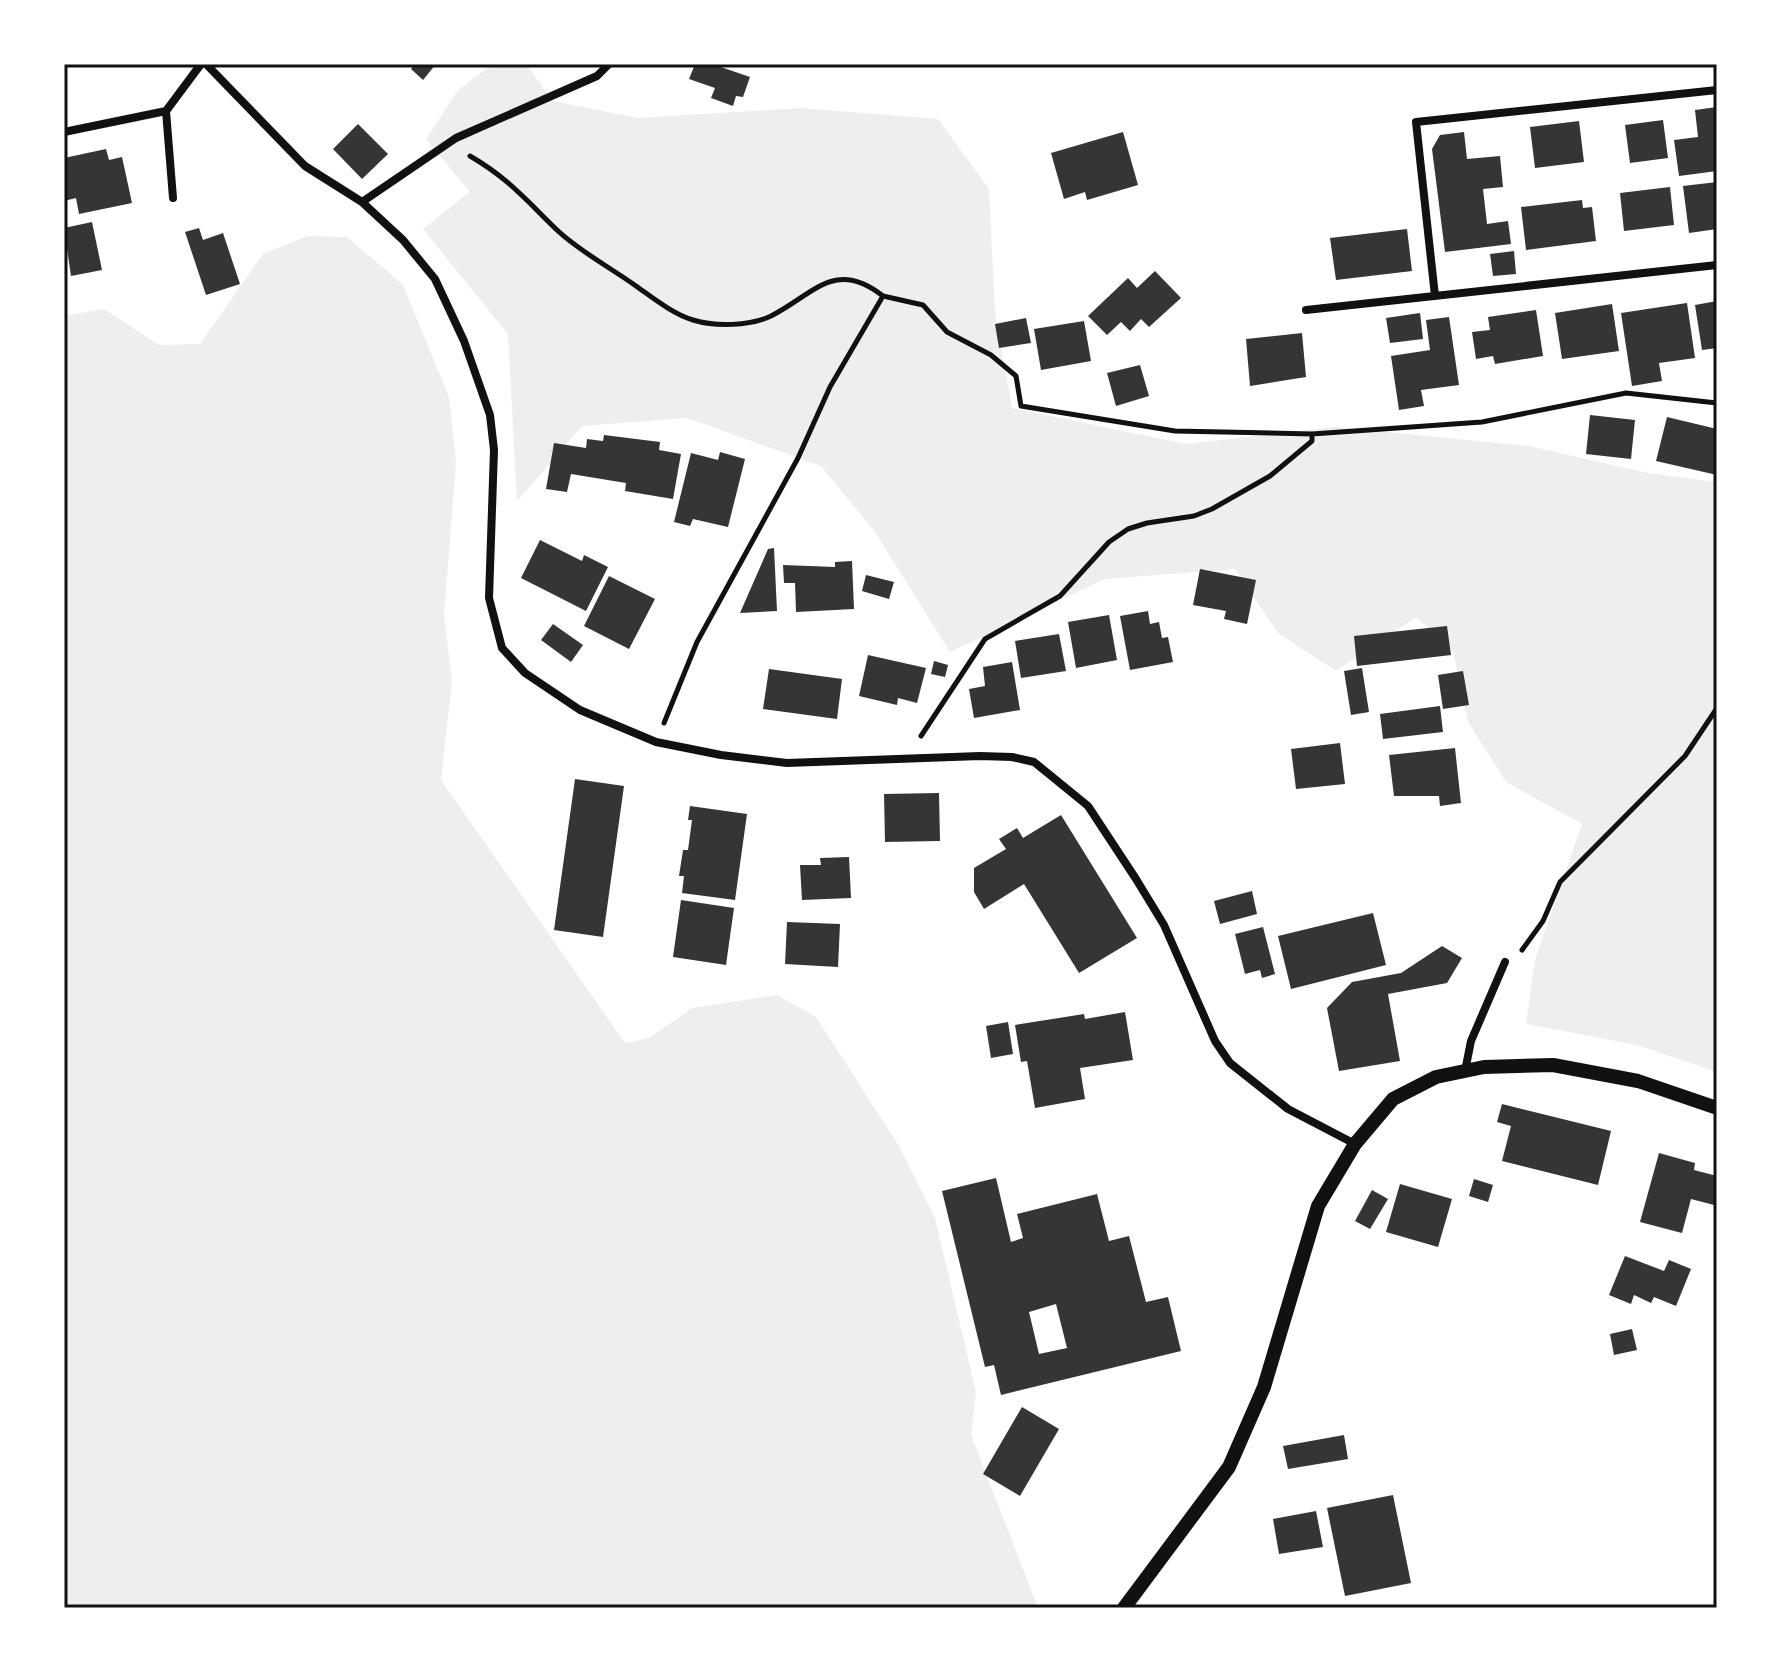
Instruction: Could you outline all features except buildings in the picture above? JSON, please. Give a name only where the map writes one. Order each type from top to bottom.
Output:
[{"type":"street","points":[[64,132],[166,111],[204,64],[305,166],[362,202],[403,240],[435,279],[481,383],[490,415],[494,450],[489,598],[502,648],[525,673],[580,710],[656,742],[787,763],[1012,757],[1034,762],[1088,806],[1157,914],[1215,1041],[1230,1063],[1288,1109],[1355,1144]]},
{"type":"street","points":[[362,202],[456,138],[597,76],[609,64]]},
{"type":"street","points":[[1435,296],[1416,122],[1717,90]]},
{"type":"street","points":[[166,111],[173,198]]},
{"type":"street","points":[[1306,310],[1717,265]]},
{"type":"street","points":[[1465,1071],[1471,1041],[1505,962]]},
{"type":"street","points":[[1124,1608],[1236,1453],[1264,1387],[1318,1206],[1355,1144],[1393,1099],[1436,1077],[1465,1071],[1553,1065],[1638,1081],[1717,1108]]},
{"type":"path","points":[[456,138],[465,153],[504,175],[559,231],[662,304],[693,320],[733,325],[768,317],[808,291],[840,279],[863,280],[883,296],[923,305],[947,332],[1000,362],[1016,376],[1021,406],[1175,431],[1312,434],[1482,422],[1626,393],[1717,403]]},
{"type":"path","points":[[656,742],[697,642],[798,458],[830,387],[883,296]]},
{"type":"path","points":[[906,761],[985,639],[1060,596],[1109,542],[1128,529],[1212,509],[1270,476],[1312,441],[1312,434]]},
{"type":"path","points":[[1505,962],[1520,952],[1543,921],[1560,882],[1685,756],[1717,708]]},
{"type":"shaded area","points":[[493,64],[526,64],[553,101],[638,118],[801,108],[938,119],[989,189],[995,313],[1012,408],[1186,444],[1335,427],[1529,446],[1648,473],[1717,482],[1717,1072],[1637,1045],[1526,1024],[1535,960],[1582,824],[1506,782],[1468,722],[1453,651],[1416,617],[1336,671],[1278,633],[1235,569],[1105,579],[950,652],[875,532],[821,466],[687,418],[582,426],[517,501],[508,334],[423,229],[470,192],[426,139],[458,90]]},
{"type":"shaded area","points":[[308,236],[347,237],[403,285],[449,397],[456,462],[444,616],[452,680],[441,780],[625,1043],[649,1038],[692,1008],[777,995],[816,1017],[899,1146],[935,1218],[976,1392],[971,1435],[1038,1608],[64,1608],[64,316],[104,309],[159,345],[200,344],[263,254]]}]
